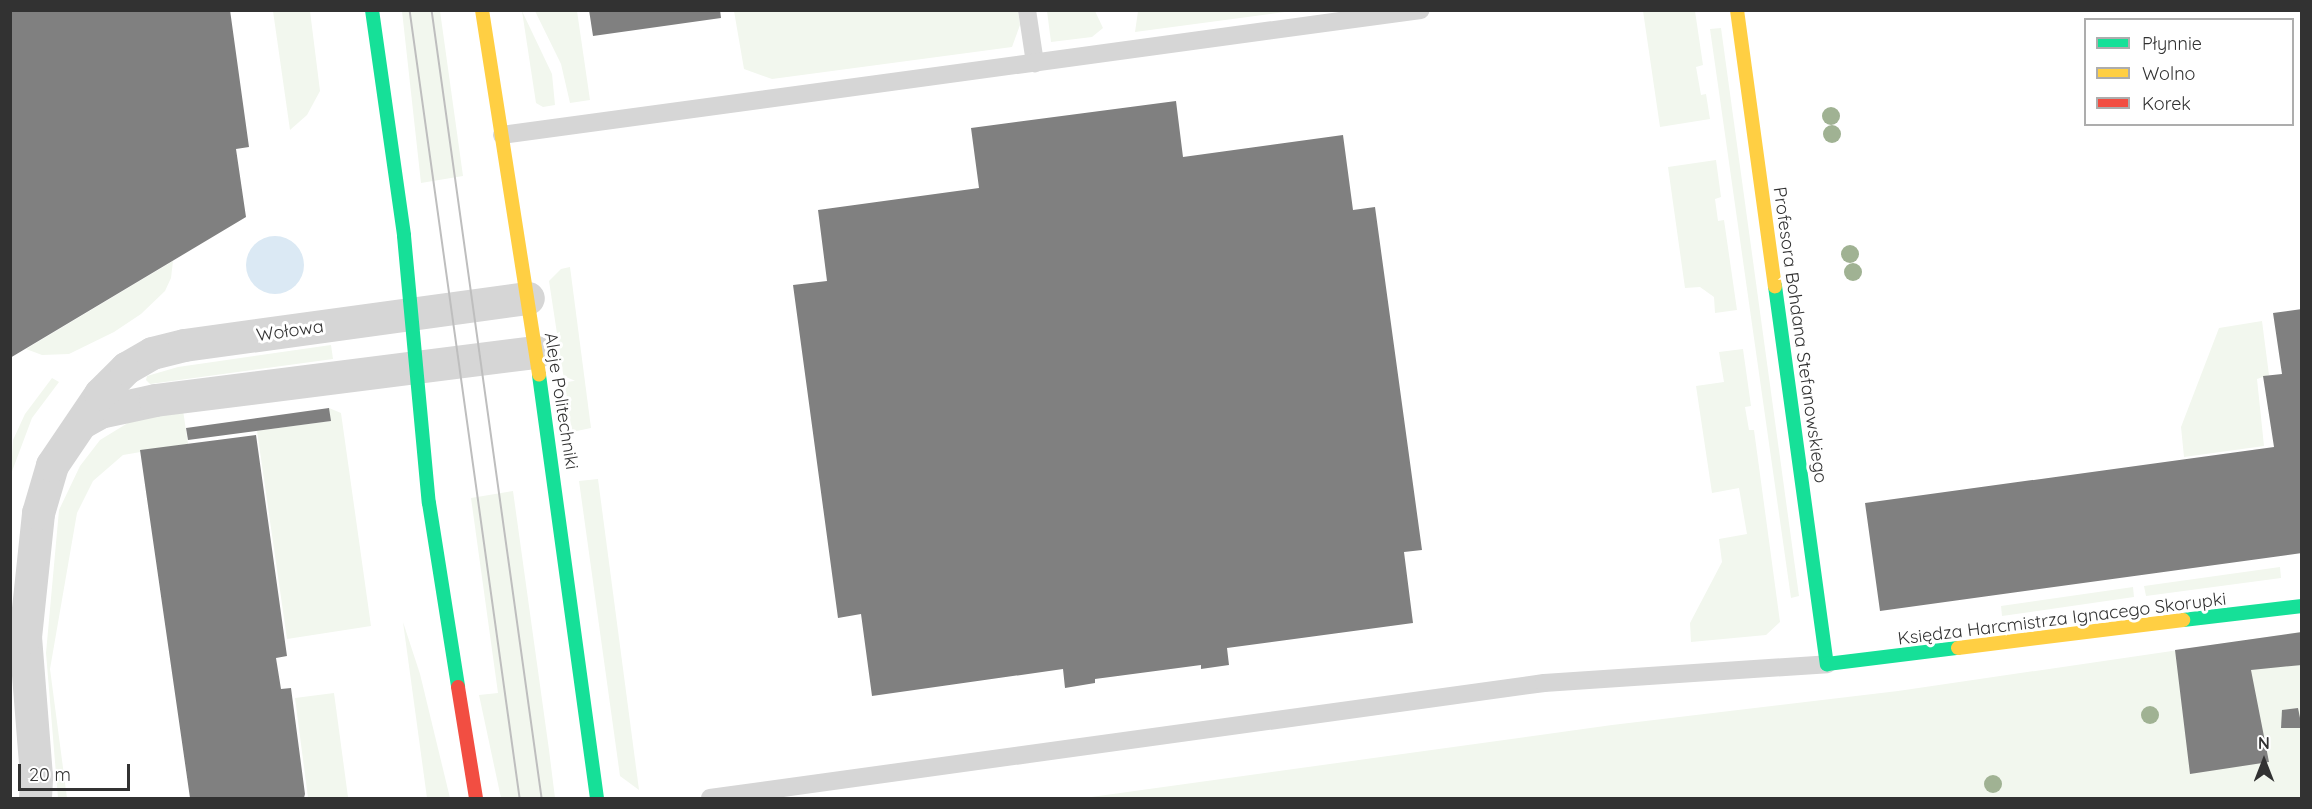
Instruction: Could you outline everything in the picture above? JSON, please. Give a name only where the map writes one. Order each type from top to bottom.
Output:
[{"type":"main road","points":[[372,10],[404,236],[416,368],[444,615],[476,798]]},
{"type":"main road","name":"Aleje Politechniki","points":[[482,10],[536,352],[594,753],[597,798]]},
{"type":"main road","name":"Profesora Bohdana Stefanowskiego","points":[[1737,10],[1827,664]]},
{"type":"main road","name":"Księdza Harcmistrza Ignacego Skorupki","points":[[1827,664],[2301,606]]},
{"type":"street","name":"Wołowa","points":[[35,798],[36,776],[18,642],[41,496],[59,452],[100,394],[126,368],[152,353],[411,313],[528,298]]},
{"type":"street","points":[[82,422],[123,405],[536,352]]},
{"type":"lane","points":[[1027,10],[1035,63]]},
{"type":"lane","points":[[502,135],[1421,10]]},
{"type":"lane","points":[[710,798],[1544,682],[1827,664]]},
{"type":"shaded area","points":[[1138,10],[1292,11],[1135,32]]},
{"type":"shaded area","points":[[273,11],[310,11],[320,91],[307,115],[290,130]]},
{"type":"shaded area","points":[[402,11],[440,11],[463,176],[421,183]]},
{"type":"shaded area","points":[[522,11],[552,74],[555,105],[543,107],[536,103]]},
{"type":"shaded area","points":[[535,11],[577,11],[590,100],[570,103],[561,64]]},
{"type":"shaded area","points":[[734,11],[1018,11],[1020,25],[1012,47],[772,79],[744,69]]},
{"type":"shaded area","points":[[1047,11],[1095,11],[1103,28],[1092,37],[1051,42]]},
{"type":"shaded area","points":[[1643,11],[1695,11],[1703,65],[1696,67],[1701,95],[1706,94],[1710,119],[1660,127]]},
{"type":"shaded area","points":[[1721,28],[1799,596],[1791,598],[1710,29]]},
{"type":"shaded area","points":[[1716,160],[1721,197],[1715,199],[1718,221],[1724,220],[1737,310],[1715,313],[1714,297],[1700,287],[1685,288],[1668,167]]},
{"type":"shaded area","points":[[275,236],[286,238],[299,249],[304,265],[302,276],[291,289],[275,294],[264,292],[251,281],[246,265],[248,254],[259,241]]},
{"type":"shaded area","points":[[173,261],[171,278],[165,291],[141,314],[114,332],[69,354],[42,355],[26,349]]},
{"type":"shaded area","points":[[570,267],[591,428],[572,432],[549,281],[561,269]]},
{"type":"shaded area","points":[[2262,321],[2269,375],[2257,379],[2264,446],[2184,457],[2181,427],[2219,328]]},
{"type":"shaded area","points":[[331,345],[333,359],[150,384],[146,380],[147,376],[178,367]]},
{"type":"shaded area","points":[[1743,349],[1751,406],[1745,407],[1749,430],[1754,430],[1780,622],[1766,635],[1691,642],[1690,623],[1722,562],[1719,539],[1747,534],[1739,488],[1712,493],[1696,386],[1724,382],[1719,352]]},
{"type":"shaded area","points":[[52,378],[59,382],[32,418],[11,474],[13,440],[25,414]]},
{"type":"shaded area","points":[[329,408],[341,413],[371,626],[287,639],[257,431],[330,421]]},
{"type":"shaded area","points":[[183,410],[188,444],[123,455],[93,481],[77,513],[50,669],[67,798],[58,798],[46,653],[59,510],[80,466],[100,440],[136,418]]},
{"type":"shaded area","points":[[598,479],[639,790],[620,776],[579,481]]},
{"type":"shaded area","points":[[513,491],[555,798],[501,798],[479,695],[498,693],[471,498]]},
{"type":"shaded area","points":[[2280,567],[2281,578],[2146,596],[2144,586]]},
{"type":"shaded area","points":[[2133,587],[2134,597],[2002,616],[2001,606]]},
{"type":"shaded area","points":[[403,622],[420,674],[450,798],[427,798]]},
{"type":"shaded area","points":[[2301,632],[2301,798],[1084,798],[1612,725],[1898,691]]},
{"type":"shaded area","points":[[334,693],[348,797],[308,798],[295,698]]},
{"type":"building","points":[[10,10],[230,10],[249,147],[236,149],[246,217],[10,358]]},
{"type":"building","points":[[589,10],[720,10],[721,18],[593,36]]},
{"type":"building","points":[[1176,101],[1183,157],[1343,135],[1353,210],[1375,207],[1422,550],[1404,552],[1413,623],[1227,648],[1229,665],[1201,669],[1201,665],[1095,679],[1095,683],[1065,688],[1063,669],[872,696],[861,614],[838,618],[793,285],[827,281],[818,210],[979,188],[971,128]]},
{"type":"building","points":[[2302,309],[2302,553],[1880,611],[1865,503],[2274,447],[2263,376],[2282,374],[2273,313]]},
{"type":"building","points":[[329,408],[331,421],[188,440],[186,428]]},
{"type":"building","points":[[256,435],[287,656],[276,658],[281,689],[291,688],[305,794],[304,798],[190,798],[140,450]]},
{"type":"building","points":[[2302,632],[2302,665],[2251,670],[2269,762],[2190,774],[2175,650]]},
{"type":"building","points":[[2298,708],[2302,728],[2281,728],[2282,710]]},
{"type":"tram line","points":[[410,10],[520,798]]},
{"type":"tram line","points":[[432,10],[542,798]]},
{"type":"traffic: fast","points":[[372,10],[404,236],[429,503],[458,687]]},
{"type":"traffic: fast","points":[[1775,286],[1827,664],[1958,648]]},
{"type":"traffic: fast","points":[[539,375],[597,798]]},
{"type":"traffic: fast","points":[[2183,620],[2302,606]]},
{"type":"traffic: slow","points":[[482,10],[539,375]]},
{"type":"traffic: slow","points":[[1737,10],[1775,286]]},
{"type":"traffic: slow","points":[[1958,648],[2183,620]]},
{"type":"traffic: jam","points":[[458,687],[476,798]]}]
